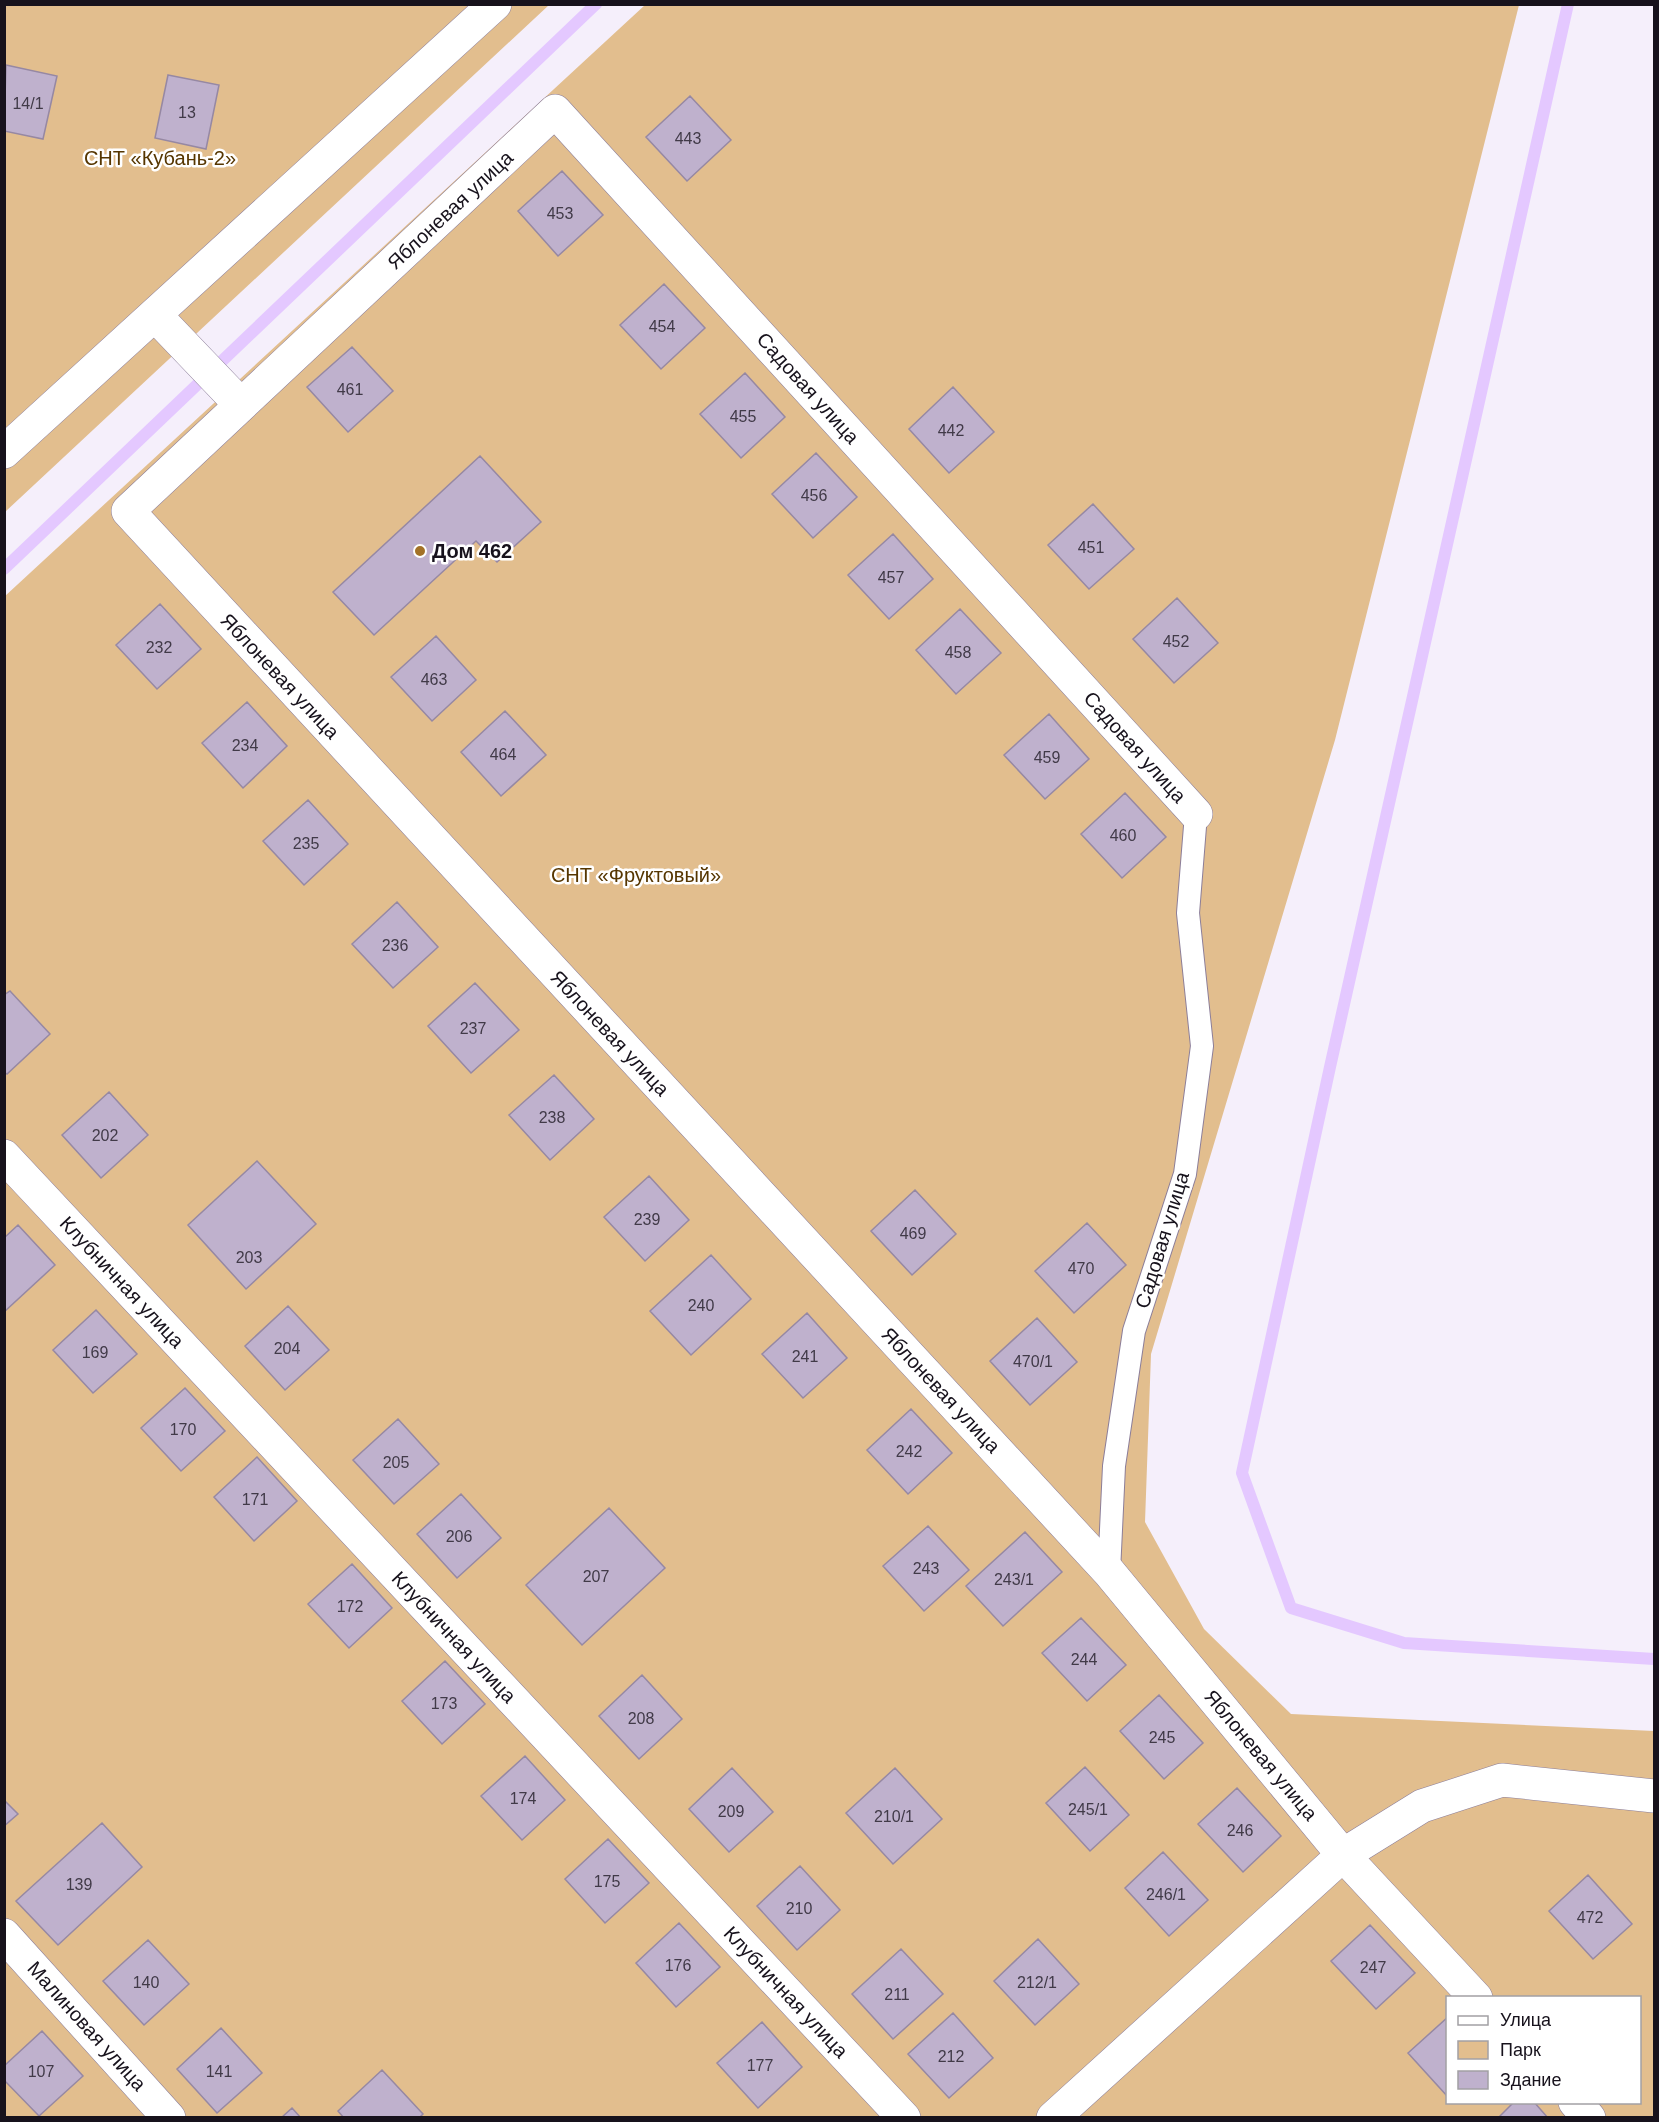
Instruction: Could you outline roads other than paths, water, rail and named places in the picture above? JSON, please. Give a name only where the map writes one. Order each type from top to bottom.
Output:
[{"type":"street","points":[[4,452],[495,4]]},
{"type":"street","name":"Яблоневая улица","points":[[555,111],[231,395],[128,511],[1109,1572],[1343,1855],[1474,1996]]},
{"type":"street","name":"Садовая улица","points":[[555,111],[1196,813]]},
{"type":"street","points":[[155,315],[231,395]]},
{"type":"street","name":"Клубничная улица","points":[[4,1156],[904,2118]]},
{"type":"street","points":[[1053,2118],[1343,1855],[1422,1806],[1502,1779],[1654,1796]]},
{"type":"street","name":"Малиновая улица","points":[[4,1935],[169,2118]]},
{"type":"street","points":[[1576,2104],[1589,2118]]},
{"type":"lane","name":"Садовая улица","points":[[1109,1572],[1114,1466],[1134,1331],[1185,1174],[1202,1046],[1188,913],[1196,813]]},
{"type":"waterway","points":[[4,569],[596,4]]},
{"type":"waterway","points":[[1568,4],[1330,1067],[1242,1473],[1291,1608],[1404,1643],[1654,1659]]},
{"type":"place","name":"Дом 462","points":[[420,551]]},
{"type":"park label","name":"СНТ «Кубань-2»","points":[[160,158]]},
{"type":"park label","name":"СНТ «Фруктовый»","points":[[636,875]]}]
